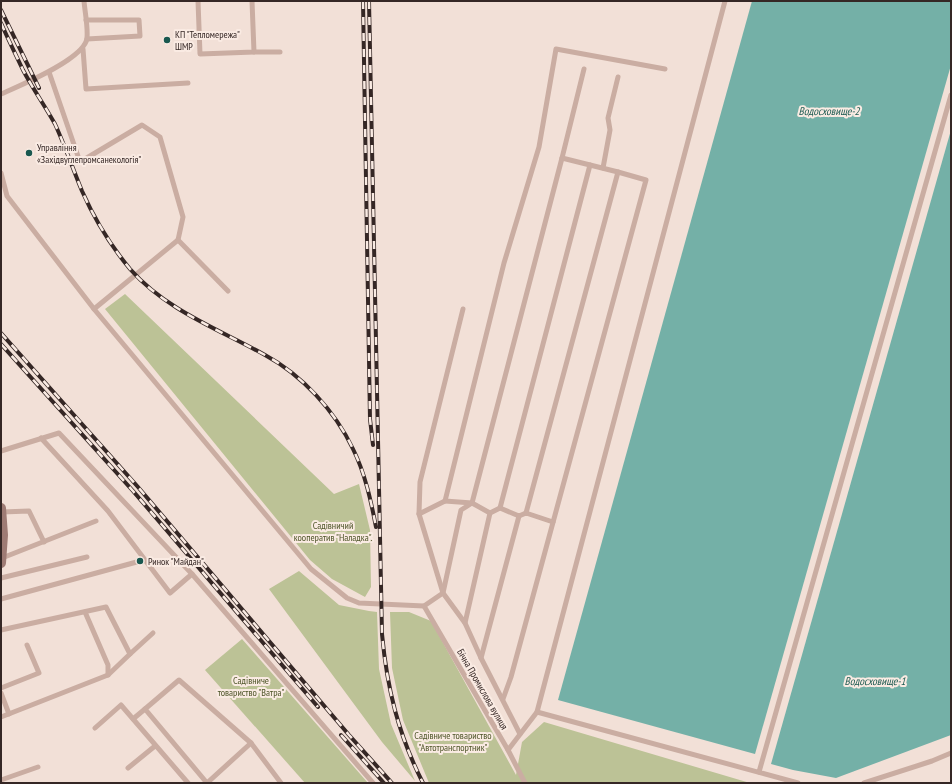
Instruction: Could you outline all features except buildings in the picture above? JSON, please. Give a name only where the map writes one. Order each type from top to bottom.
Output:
[{"type":"street","points":[[1,510],[3,535],[1,561]]},
{"type":"lane","points":[[84,1],[87,39],[83,48],[86,89],[188,83]]},
{"type":"lane","points":[[198,1],[200,54],[280,52]]},
{"type":"lane","points":[[252,1],[254,52]]},
{"type":"lane","points":[[508,750],[537,712],[725,1]]},
{"type":"lane","points":[[86,20],[139,20],[140,36],[87,39]]},
{"type":"lane","points":[[1,94],[49,72],[83,48]]},
{"type":"lane","points":[[445,501],[504,262],[539,147],[556,48],[665,69]]},
{"type":"lane","points":[[1,173],[8,196],[94,309],[311,569],[347,598],[359,603],[424,606],[443,593],[461,510],[472,503],[584,69]]},
{"type":"lane","points":[[49,72],[80,162],[142,125],[160,137],[183,217],[178,240],[94,309]]},
{"type":"lane","points":[[603,168],[610,130],[608,118],[618,77]]},
{"type":"lane","points":[[759,772],[951,95]]},
{"type":"lane","points":[[502,699],[511,677],[646,180],[562,158]]},
{"type":"lane","points":[[500,508],[590,165]]},
{"type":"lane","points":[[526,513],[618,172]]},
{"type":"lane","points":[[178,240],[228,291]]},
{"type":"lane","points":[[463,309],[420,482],[419,514],[443,593],[465,623],[481,658],[520,734]]},
{"type":"lane","points":[[1,451],[59,433],[192,574],[373,783]]},
{"type":"lane","points":[[41,438],[108,511],[170,593],[192,574]]},
{"type":"lane","points":[[419,514],[445,501],[472,503],[490,512],[500,508],[519,516],[526,513],[553,522]]},
{"type":"lane","points":[[1,510],[29,511],[44,542]]},
{"type":"lane","points":[[465,623],[490,512]]},
{"type":"lane","points":[[481,658],[519,516]]},
{"type":"lane","points":[[1,561],[96,521]]},
{"type":"lane","points":[[1,578],[87,556]]},
{"type":"lane","points":[[1,599],[144,560]]},
{"type":"lane","name":"Бічна Промислова вулиця","points":[[424,606],[508,750],[525,783]]},
{"type":"lane","points":[[1,630],[106,607],[130,654]]},
{"type":"lane","points":[[85,612],[108,665],[108,676]]},
{"type":"lane","points":[[1,717],[108,676],[153,633]]},
{"type":"lane","points":[[1,688],[39,673],[27,645]]},
{"type":"lane","points":[[133,719],[179,680],[251,743],[281,783]]},
{"type":"lane","points":[[1,693],[9,714]]},
{"type":"lane","points":[[95,728],[121,706],[188,783]]},
{"type":"lane","points":[[145,709],[207,783],[251,743]]},
{"type":"lane","points":[[537,712],[798,783]]},
{"type":"lane","points":[[128,768],[155,746]]},
{"type":"lane","points":[[864,783],[932,761],[951,753]]},
{"type":"lane","points":[[1,780],[38,767]]},
{"type":"green space","name":"Садівничий кооператив \"Наладка\".","points":[[125,294],[334,494],[359,484],[370,530],[371,587],[365,597],[332,579],[310,560],[105,309]]},
{"type":"green space","name":"Садівниче товариство \"Автотранспортник\"","points":[[299,571],[339,605],[377,612],[379,669],[391,724],[415,781],[382,742],[269,589]]},
{"type":"green space","name":"Садівниче товариство \"Автотранспортник\"","points":[[390,612],[409,612],[431,621],[516,775],[522,742],[544,722],[750,783],[429,783],[403,720],[392,668]]},
{"type":"green space","name":"Садівниче товариство \"Ватра\"","points":[[242,639],[368,783],[305,783],[205,670]]},
{"type":"water","name":"Водосховище-2","points":[[752,1],[951,1],[951,65],[755,754],[558,700]]},
{"type":"water","name":"Водосховище-1","points":[[951,130],[951,735],[836,778],[793,770],[771,764]]},
{"type":"railway","points":[[363,1],[370,419],[373,445]]},
{"type":"railway","points":[[369,1],[382,634],[387,673],[400,729],[414,765],[423,783]]},
{"type":"railway","points":[[1,10],[39,88]]},
{"type":"railway","points":[[1,23],[23,70],[55,124],[82,191],[92,211],[103,232],[123,260],[144,283],[160,296],[193,318],[279,363],[316,395],[337,421],[353,449],[367,487],[376,527]]},
{"type":"railway","points":[[1,333],[138,487],[349,735],[392,783]]},
{"type":"railway","points":[[1,344],[133,491],[318,707]]},
{"type":"railway","points":[[341,735],[384,783]]},
{"type":"place","name":"КП \"Тепломережа\" ШМР","points":[[167,40]]},
{"type":"place","name":"Управління «Західвуглепромсанекологія\"","points":[[29,153]]},
{"type":"place","name":"Ринок \"Майдан\"","points":[[140,561]]}]
